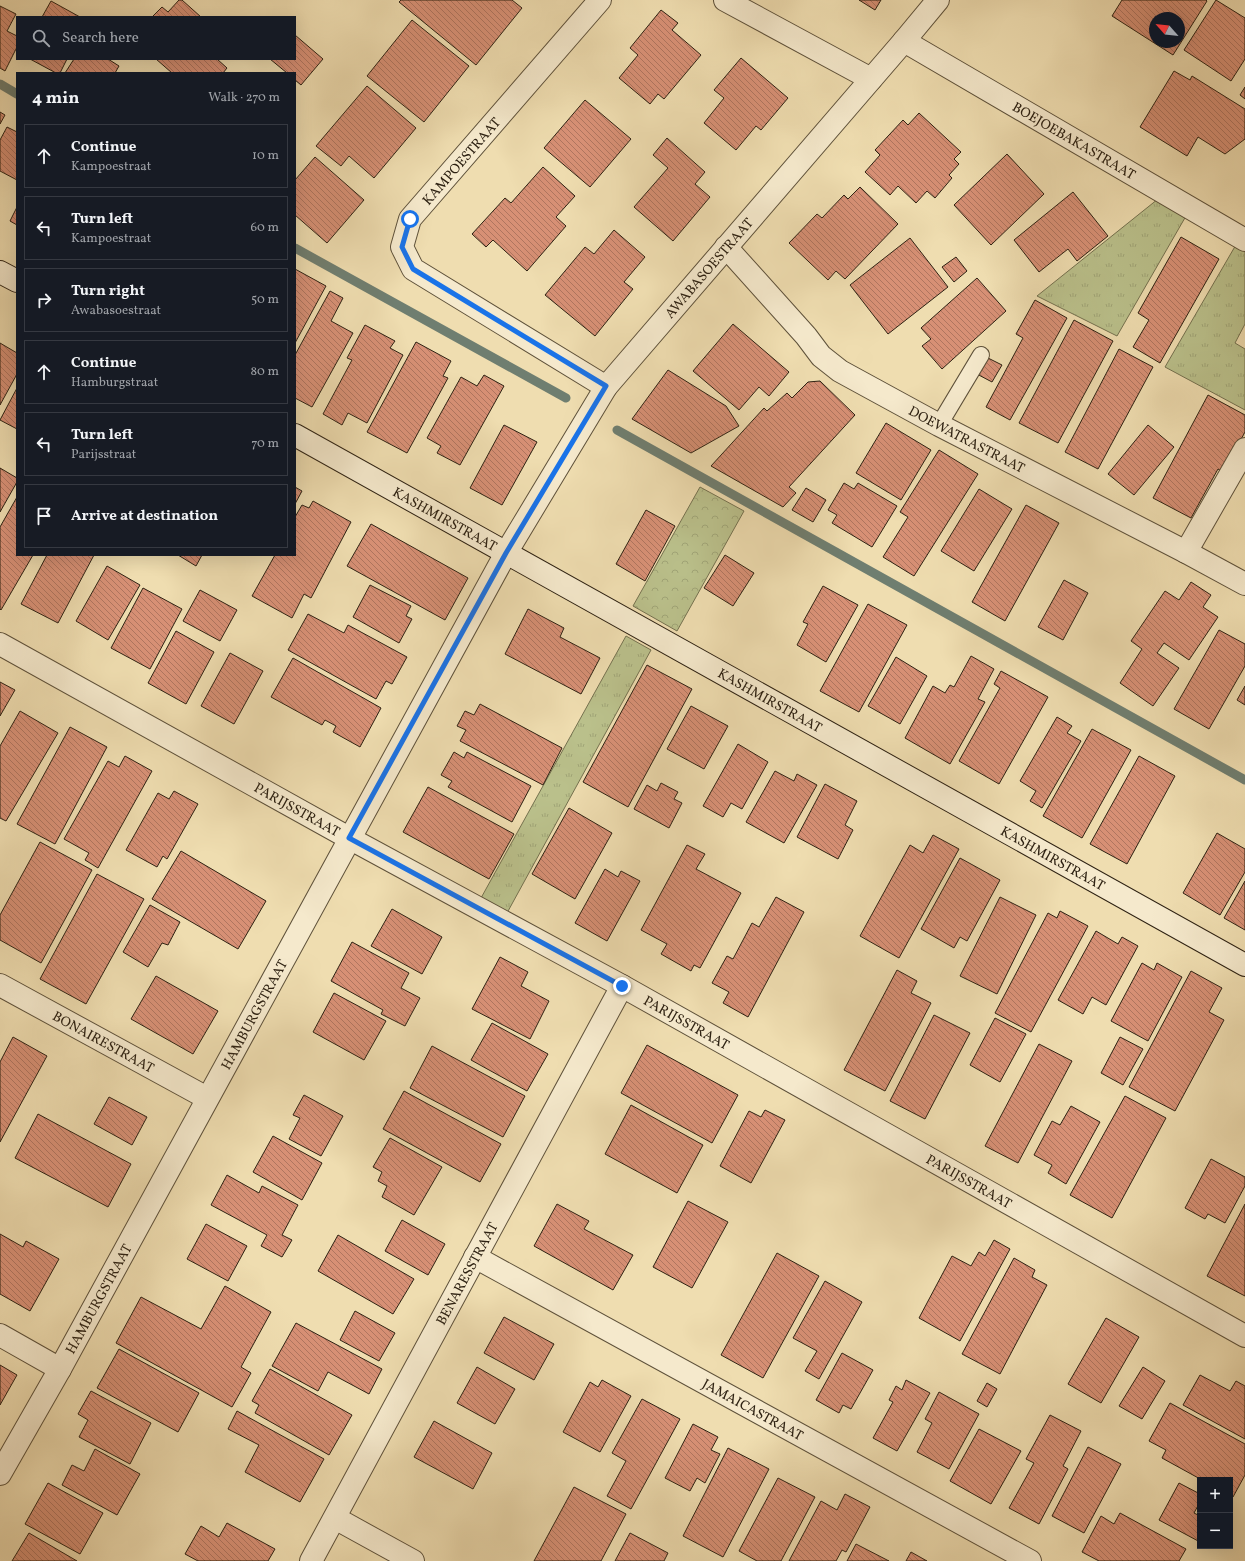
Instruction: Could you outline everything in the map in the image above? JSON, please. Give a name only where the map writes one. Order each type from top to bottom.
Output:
[{"type":"street","name":"KAMPOESTRAAT","points":[[600,0],[410,219],[402,247],[413,269],[606,386]]},
{"type":"street","points":[[725,0],[871,79]]},
{"type":"street","name":"AWABASOESTRAAT","points":[[506,553],[606,386],[938,0]]},
{"type":"street","name":"BOEJOEBAKASTRAAT","points":[[904,41],[1245,240]]},
{"type":"street","name":"DOEWATRASTRAAT","points":[[726,247],[806,336],[821,356],[840,371],[939,425],[1245,584]]},
{"type":"street","points":[[0,272],[16,280]]},
{"type":"street","name":"KASHMIRSTRAAT","points":[[296,436],[1245,965]]},
{"type":"street","points":[[1186,552],[1245,449]]},
{"type":"street","name":"HAMBURGSTRAAT","points":[[0,1474],[60,1369],[506,553]]},
{"type":"street","name":"PARIJSSTRAAT","points":[[0,644],[349,838],[622,986],[1245,1336]]},
{"type":"street","name":"BONAIRESTRAAT","points":[[0,985],[208,1098]]},
{"type":"street","name":"BENARESSTRAAT","points":[[311,1561],[622,986]]},
{"type":"street","name":"JAMAICASTRAAT","points":[[475,1257],[1030,1561]]},
{"type":"street","points":[[0,1335],[60,1369]]},
{"type":"street","points":[[335,1518],[413,1561]]},
{"type":"lane","points":[[939,425],[980,354]]},
{"type":"green space","points":[[1158,199],[1186,216],[1117,336],[1037,296]]},
{"type":"green space","points":[[1237,243],[1245,247],[1245,324],[1235,343],[1245,349],[1245,410],[1165,367]]},
{"type":"green space","points":[[700,487],[744,511],[677,631],[633,606]]},
{"type":"green space","points":[[626,636],[651,650],[507,913],[481,898]]},
{"type":"building","points":[[179,0],[182,0],[200,16],[153,16],[162,7],[168,12]]},
{"type":"building","points":[[401,0],[512,0],[522,8],[476,65],[399,2]]},
{"type":"building","points":[[859,0],[881,0],[875,10]]},
{"type":"building","points":[[1122,0],[1207,1],[1185,36],[1185,12],[1149,12],[1149,40],[1112,16]]},
{"type":"building","points":[[1216,0],[1245,18],[1245,59],[1231,81],[1184,50]]},
{"type":"building","points":[[51,1],[78,16],[43,16]]},
{"type":"building","points":[[0,6],[16,14],[7,31],[16,36],[16,49],[5,71],[0,68]]},
{"type":"building","points":[[661,10],[678,23],[672,30],[701,55],[664,99],[658,94],[650,104],[619,78],[638,55],[630,48]]},
{"type":"building","points":[[412,20],[469,66],[424,122],[367,76]]},
{"type":"building","points":[[296,36],[323,59],[301,85],[296,81],[296,72],[286,72],[271,60],[296,60]]},
{"type":"building","points":[[1162,48],[1177,48],[1173,55]]},
{"type":"building","points":[[741,58],[788,98],[761,130],[756,126],[736,150],[704,123],[724,98],[714,90]]},
{"type":"building","points":[[32,60],[66,60],[60,72],[54,72]]},
{"type":"building","points":[[73,60],[110,60],[119,66],[116,72],[66,72]]},
{"type":"building","points":[[157,60],[218,60],[227,68],[224,72],[171,72]]},
{"type":"building","points":[[1174,71],[1190,80],[1192,76],[1245,109],[1245,139],[1225,154],[1198,137],[1187,156],[1140,127]]},
{"type":"building","points":[[367,86],[416,128],[374,178],[349,156],[341,166],[316,146]]},
{"type":"building","points":[[1245,87],[1245,99],[1240,95]]},
{"type":"building","points":[[585,100],[631,139],[590,187],[544,148]]},
{"type":"building","points":[[0,112],[5,115],[0,124]]},
{"type":"building","points":[[919,113],[961,152],[954,159],[959,164],[949,175],[952,178],[935,198],[927,191],[916,203],[898,186],[890,195],[865,172],[880,155],[875,150],[903,120],[908,125]]},
{"type":"building","points":[[7,127],[16,132],[16,179],[0,171],[0,140]]},
{"type":"building","points":[[667,138],[705,172],[695,184],[710,197],[673,241],[634,207],[668,168],[653,155]]},
{"type":"building","points":[[1007,154],[1044,194],[991,245],[954,205]]},
{"type":"building","points":[[315,157],[364,200],[327,243],[296,216],[296,179]]},
{"type":"building","points":[[543,167],[575,196],[556,217],[566,226],[527,271],[493,240],[486,247],[472,234],[505,198],[511,203]]},
{"type":"building","points":[[860,187],[898,224],[845,279],[836,271],[828,280],[789,243],[817,214],[822,218],[844,195],[848,199]]},
{"type":"building","points":[[1073,192],[1108,236],[1077,261],[1068,249],[1039,272],[1014,240]]},
{"type":"building","points":[[16,209],[16,224],[10,221]]},
{"type":"building","points":[[614,230],[645,257],[624,282],[633,289],[595,336],[545,295],[585,247],[594,254]]},
{"type":"building","points":[[1181,237],[1219,259],[1160,363],[1133,347],[1149,320],[1138,313]]},
{"type":"building","points":[[910,238],[948,287],[888,334],[850,285]]},
{"type":"building","points":[[956,257],[967,271],[954,282],[942,267]]},
{"type":"building","points":[[296,270],[326,286],[296,341]]},
{"type":"building","points":[[977,278],[1006,311],[942,369],[922,346],[931,339],[921,328]]},
{"type":"building","points":[[330,291],[343,298],[331,321],[353,333],[312,407],[296,399],[296,353]]},
{"type":"building","points":[[1035,300],[1067,318],[1010,420],[986,407],[1023,338],[1016,334]]},
{"type":"building","points":[[1074,320],[1113,341],[1058,443],[1019,423]]},
{"type":"building","points":[[733,324],[789,372],[769,396],[759,387],[739,410],[693,371]]},
{"type":"building","points":[[365,325],[395,341],[390,348],[403,355],[367,423],[348,413],[342,425],[323,414],[352,360],[347,358]]},
{"type":"building","points":[[416,342],[451,361],[443,376],[448,378],[407,453],[367,432]]},
{"type":"building","points":[[0,343],[16,352],[16,376],[0,405]]},
{"type":"building","points":[[1119,349],[1153,367],[1098,469],[1065,452]]},
{"type":"building","points":[[984,356],[1002,365],[992,382],[975,373]]},
{"type":"building","points":[[668,370],[726,406],[739,426],[691,453],[632,419]]},
{"type":"building","points":[[484,375],[504,386],[460,465],[437,453],[441,446],[427,438],[461,377],[477,386]]},
{"type":"building","points":[[820,381],[855,415],[789,487],[796,493],[783,507],[711,466],[764,408],[767,411],[787,393],[792,398],[808,382]]},
{"type":"building","points":[[16,390],[16,428],[0,420]]},
{"type":"building","points":[[1208,395],[1245,415],[1245,432],[1223,472],[1218,469],[1191,518],[1153,498]]},
{"type":"building","points":[[886,423],[931,450],[901,500],[856,473]]},
{"type":"building","points":[[504,425],[537,442],[502,505],[470,488]]},
{"type":"building","points":[[1148,425],[1174,447],[1134,495],[1108,474]]},
{"type":"building","points":[[939,450],[978,474],[914,576],[883,557],[908,517],[900,512]]},
{"type":"building","points":[[0,468],[16,477],[16,484],[0,512]]},
{"type":"building","points":[[844,483],[854,489],[858,483],[897,506],[872,547],[832,523],[837,515],[828,510]]},
{"type":"building","points":[[296,488],[302,491],[296,502]]},
{"type":"building","points":[[806,488],[826,500],[813,522],[792,510]]},
{"type":"building","points":[[979,489],[1012,509],[974,571],[941,551]]},
{"type":"building","points":[[16,499],[16,556],[32,556],[1,610],[0,609],[0,527]]},
{"type":"building","points":[[313,501],[351,522],[311,598],[304,594],[292,618],[252,596],[274,556],[296,556],[296,515],[302,505],[309,508]]},
{"type":"building","points":[[1026,505],[1059,523],[1005,621],[972,602]]},
{"type":"building","points":[[646,510],[675,526],[645,581],[616,564]]},
{"type":"building","points":[[371,524],[468,578],[445,620],[347,566]]},
{"type":"building","points":[[725,555],[754,573],[733,606],[704,588]]},
{"type":"building","points":[[46,556],[93,556],[58,623],[21,604]]},
{"type":"building","points":[[180,556],[201,556],[196,566]]},
{"type":"building","points":[[107,566],[140,585],[108,640],[76,621]]},
{"type":"building","points":[[1064,580],[1088,593],[1063,640],[1038,627]]},
{"type":"building","points":[[1191,582],[1211,595],[1203,607],[1218,617],[1189,660],[1164,643],[1157,653],[1179,668],[1153,706],[1120,683],[1142,649],[1131,641],[1165,591],[1179,600]]},
{"type":"building","points":[[370,585],[411,606],[406,616],[412,619],[399,643],[353,617]]},
{"type":"building","points":[[823,586],[858,605],[826,662],[797,645],[808,624],[803,622]]},
{"type":"building","points":[[143,588],[182,609],[150,669],[111,648]]},
{"type":"building","points":[[200,590],[237,610],[220,641],[183,621]]},
{"type":"building","points":[[868,604],[907,625],[859,712],[820,691]]},
{"type":"building","points":[[528,609],[564,628],[560,637],[600,658],[581,694],[505,654]]},
{"type":"building","points":[[308,614],[344,633],[348,625],[407,657],[392,684],[386,681],[376,699],[288,650]]},
{"type":"building","points":[[1219,630],[1245,644],[1245,666],[1209,729],[1174,709]]},
{"type":"building","points":[[176,631],[214,652],[186,704],[148,683]]},
{"type":"building","points":[[230,653],[263,671],[234,724],[201,706]]},
{"type":"building","points":[[971,656],[994,669],[978,699],[985,702],[950,764],[905,738],[933,686],[945,693],[950,685],[954,687]]},
{"type":"building","points":[[896,657],[927,676],[900,724],[868,706]]},
{"type":"building","points":[[293,658],[381,708],[360,747],[333,732],[336,726],[325,720],[322,725],[271,697]]},
{"type":"building","points":[[647,665],[692,689],[628,807],[583,782]]},
{"type":"building","points":[[1001,671],[1048,697],[999,784],[959,761],[1000,688],[994,684]]},
{"type":"building","points":[[0,682],[15,690],[0,716]]},
{"type":"building","points":[[1245,686],[1245,705],[1237,700]]},
{"type":"building","points":[[480,704],[562,748],[543,785],[460,741],[466,730],[457,726],[465,711],[474,715]]},
{"type":"building","points":[[691,706],[728,726],[704,769],[667,749]]},
{"type":"building","points":[[20,711],[58,733],[6,821],[0,818],[0,746]]},
{"type":"building","points":[[1057,717],[1072,726],[1067,733],[1081,741],[1042,808],[1030,801],[1036,791],[1020,781]]},
{"type":"building","points":[[70,727],[107,747],[55,844],[17,824]]},
{"type":"building","points":[[1092,729],[1131,750],[1082,838],[1043,816]]},
{"type":"building","points":[[738,744],[768,762],[742,809],[731,803],[723,817],[703,806]]},
{"type":"building","points":[[454,752],[464,758],[467,752],[531,786],[512,822],[448,787],[452,781],[441,775]]},
{"type":"building","points":[[125,756],[152,771],[98,868],[85,860],[89,853],[64,839],[108,761],[119,767]]},
{"type":"building","points":[[1139,756],[1175,776],[1127,864],[1090,844]]},
{"type":"building","points":[[775,771],[794,781],[797,774],[817,785],[784,843],[746,822]]},
{"type":"building","points":[[661,783],[678,792],[674,799],[682,803],[669,828],[634,809],[647,785],[657,791]]},
{"type":"building","points":[[825,784],[857,801],[845,825],[853,830],[838,859],[797,837]]},
{"type":"building","points":[[428,787],[514,834],[489,879],[403,832]]},
{"type":"building","points":[[174,791],[198,804],[167,859],[163,856],[157,867],[126,850],[158,793],[169,799]]},
{"type":"building","points":[[569,808],[612,833],[575,899],[532,874]]},
{"type":"building","points":[[1217,833],[1245,849],[1245,872],[1220,915],[1183,893]]},
{"type":"building","points":[[933,835],[959,849],[899,958],[860,936],[910,845],[923,853]]},
{"type":"building","points":[[40,842],[92,870],[41,963],[0,940],[0,915]]},
{"type":"building","points":[[687,845],[705,854],[696,869],[741,893],[700,968],[694,965],[691,971],[661,954],[667,944],[641,930]]},
{"type":"building","points":[[181,851],[266,901],[238,949],[152,899]]},
{"type":"building","points":[[960,858],[1000,880],[967,941],[960,937],[954,948],[921,929]]},
{"type":"building","points":[[605,869],[618,877],[621,871],[640,881],[607,941],[575,923]]},
{"type":"building","points":[[97,874],[144,899],[86,1004],[40,979]]},
{"type":"building","points":[[1245,881],[1245,930],[1224,918]]},
{"type":"building","points":[[776,897],[804,912],[748,1017],[723,1003],[729,992],[712,983],[727,956],[733,959],[752,923],[759,927]]},
{"type":"building","points":[[1000,897],[1036,915],[997,994],[960,976]]},
{"type":"building","points":[[150,905],[180,922],[168,945],[162,943],[148,967],[123,952]]},
{"type":"building","points":[[392,909],[442,937],[422,974],[371,946]]},
{"type":"building","points":[[1060,911],[1088,926],[1031,1032],[995,1013],[1048,913],[1057,918]]},
{"type":"building","points":[[1096,931],[1118,944],[1122,937],[1138,946],[1106,1005],[1092,997],[1083,1014],[1058,1000]]},
{"type":"building","points":[[352,942],[409,973],[401,988],[420,998],[405,1026],[381,1014],[383,1010],[331,981]]},
{"type":"building","points":[[500,957],[528,972],[521,986],[549,1001],[530,1039],[472,1009]]},
{"type":"building","points":[[1142,963],[1154,970],[1157,963],[1182,977],[1148,1041],[1111,1021]]},
{"type":"building","points":[[897,970],[917,981],[911,993],[931,1003],[885,1091],[844,1070]]},
{"type":"building","points":[[1191,971],[1222,988],[1209,1012],[1224,1020],[1175,1111],[1129,1087]]},
{"type":"building","points":[[156,976],[218,1011],[193,1054],[131,1019]]},
{"type":"building","points":[[334,993],[386,1021],[364,1060],[313,1032]]},
{"type":"building","points":[[934,1015],[970,1033],[925,1119],[890,1101]]},
{"type":"building","points":[[995,1018],[1026,1034],[1000,1082],[970,1065]]},
{"type":"building","points":[[492,1023],[548,1054],[527,1091],[471,1060]]},
{"type":"building","points":[[13,1037],[47,1056],[0,1142],[0,1062]]},
{"type":"building","points":[[1120,1037],[1143,1049],[1123,1085],[1101,1073]]},
{"type":"building","points":[[1039,1044],[1072,1061],[1018,1163],[985,1146]]},
{"type":"building","points":[[647,1045],[738,1095],[712,1143],[621,1093]]},
{"type":"building","points":[[432,1046],[525,1096],[503,1137],[410,1088]]},
{"type":"building","points":[[404,1091],[501,1144],[480,1182],[383,1129]]},
{"type":"building","points":[[304,1095],[343,1116],[321,1156],[289,1139],[300,1118],[293,1115]]},
{"type":"building","points":[[1125,1096],[1166,1118],[1112,1218],[1070,1195]]},
{"type":"building","points":[[109,1097],[147,1117],[132,1145],[94,1124]]},
{"type":"building","points":[[631,1105],[703,1145],[677,1193],[605,1154]]},
{"type":"building","points":[[1071,1106],[1100,1122],[1066,1184],[1048,1173],[1052,1165],[1034,1155],[1052,1121],[1060,1125]]},
{"type":"building","points":[[765,1110],[785,1120],[751,1183],[720,1166],[749,1111],[761,1117]]},
{"type":"building","points":[[38,1114],[131,1164],[108,1207],[15,1158]]},
{"type":"building","points":[[273,1136],[322,1163],[302,1200],[253,1172]]},
{"type":"building","points":[[390,1138],[442,1167],[414,1215],[382,1197],[387,1186],[378,1181],[382,1172],[373,1167]]},
{"type":"building","points":[[1211,1159],[1245,1177],[1245,1186],[1225,1223],[1208,1214],[1205,1219],[1185,1208]]},
{"type":"building","points":[[227,1175],[259,1193],[262,1186],[298,1205],[282,1235],[292,1240],[282,1257],[261,1246],[267,1235],[211,1205]]},
{"type":"building","points":[[688,1201],[728,1222],[692,1288],[653,1267]]},
{"type":"building","points":[[557,1204],[589,1221],[584,1229],[633,1255],[613,1290],[534,1246]]},
{"type":"building","points":[[1245,1204],[1245,1296],[1207,1276]]},
{"type":"building","points":[[402,1220],[445,1244],[428,1275],[385,1251]]},
{"type":"building","points":[[206,1224],[247,1246],[228,1281],[187,1259]]},
{"type":"building","points":[[0,1234],[23,1247],[26,1241],[59,1259],[30,1311],[0,1294]]},
{"type":"building","points":[[338,1235],[414,1279],[393,1314],[318,1271]]},
{"type":"building","points":[[994,1240],[1010,1249],[960,1341],[919,1318],[952,1256],[971,1266],[979,1252],[985,1256]]},
{"type":"building","points":[[777,1253],[819,1276],[763,1378],[721,1355]]},
{"type":"building","points":[[1014,1258],[1035,1270],[1032,1277],[1047,1285],[1000,1374],[962,1354]]},
{"type":"building","points":[[825,1281],[862,1302],[819,1379],[805,1371],[817,1351],[793,1338]]},
{"type":"building","points":[[225,1286],[271,1312],[241,1367],[251,1373],[232,1407],[116,1343],[141,1297],[201,1329]]},
{"type":"building","points":[[355,1311],[395,1333],[379,1361],[340,1340]]},
{"type":"building","points":[[504,1317],[554,1344],[534,1380],[484,1353]]},
{"type":"building","points":[[1106,1318],[1139,1337],[1101,1403],[1068,1384]]},
{"type":"building","points":[[296,1323],[382,1369],[369,1394],[328,1372],[318,1391],[272,1366]]},
{"type":"building","points":[[119,1349],[199,1393],[178,1432],[97,1388]]},
{"type":"building","points":[[842,1353],[873,1370],[851,1409],[843,1405],[839,1413],[816,1400]]},
{"type":"building","points":[[0,1365],[17,1375],[0,1405]]},
{"type":"building","points":[[477,1367],[515,1389],[495,1424],[457,1403]]},
{"type":"building","points":[[1143,1367],[1165,1381],[1142,1419],[1119,1406]]},
{"type":"building","points":[[270,1369],[352,1415],[329,1455],[255,1413],[259,1405],[252,1401]]},
{"type":"building","points":[[1200,1375],[1230,1391],[1236,1381],[1245,1386],[1245,1439],[1183,1405]]},
{"type":"building","points":[[602,1380],[631,1396],[600,1452],[563,1432],[590,1382],[598,1387]]},
{"type":"building","points":[[906,1380],[930,1393],[897,1451],[873,1438],[893,1402],[889,1400],[896,1386],[902,1390]]},
{"type":"building","points":[[987,1383],[997,1389],[987,1407],[977,1401]]},
{"type":"building","points":[[91,1391],[151,1423],[130,1464],[79,1437],[88,1420],[78,1414]]},
{"type":"building","points":[[939,1392],[979,1414],[949,1469],[917,1452],[932,1423],[925,1419]]},
{"type":"building","points":[[642,1399],[680,1419],[631,1509],[607,1496],[626,1461],[612,1453]]},
{"type":"building","points":[[1170,1403],[1245,1444],[1245,1475],[1233,1497],[1233,1477],[1197,1477],[1162,1458],[1166,1450],[1149,1441]]},
{"type":"building","points":[[237,1411],[324,1459],[300,1502],[245,1472],[259,1445],[228,1429]]},
{"type":"building","points":[[1050,1415],[1081,1431],[1063,1466],[1068,1469],[1039,1524],[1009,1508],[1034,1463],[1026,1459]]},
{"type":"building","points":[[434,1421],[492,1453],[473,1489],[414,1457]]},
{"type":"building","points":[[693,1424],[718,1437],[711,1450],[720,1454],[705,1483],[697,1478],[690,1491],[665,1478]]},
{"type":"building","points":[[979,1429],[1021,1451],[991,1504],[950,1481]]},
{"type":"building","points":[[1088,1447],[1121,1464],[1084,1533],[1052,1516]]},
{"type":"building","points":[[728,1448],[769,1469],[723,1557],[683,1536]]},
{"type":"building","points":[[95,1449],[140,1474],[117,1515],[62,1485],[72,1465],[84,1471]]},
{"type":"building","points":[[778,1478],[815,1497],[781,1561],[757,1561],[739,1551]]},
{"type":"building","points":[[48,1483],[103,1513],[80,1554],[25,1524]]},
{"type":"building","points":[[1179,1483],[1197,1492],[1197,1508],[1194,1513],[1197,1514],[1197,1540],[1159,1520]]},
{"type":"building","points":[[574,1487],[626,1514],[601,1561],[534,1561]]},
{"type":"building","points":[[845,1494],[870,1507],[846,1552],[842,1550],[836,1561],[789,1561],[821,1501],[837,1510]]},
{"type":"building","points":[[1120,1513],[1186,1549],[1179,1561],[1099,1561],[1082,1552],[1101,1516],[1114,1524]]},
{"type":"building","points":[[227,1523],[275,1549],[268,1561],[198,1561],[185,1554],[201,1526],[219,1537]]},
{"type":"building","points":[[29,1533],[77,1561],[12,1561]]},
{"type":"building","points":[[630,1533],[668,1553],[664,1561],[615,1561]]},
{"type":"building","points":[[856,1544],[889,1561],[847,1561]]},
{"type":"building","points":[[911,1552],[927,1561],[906,1561]]},
{"type":"waterway","points":[[0,84],[16,93]]},
{"type":"waterway","points":[[296,249],[566,398]]},
{"type":"waterway","points":[[617,430],[1245,780]]},
{"type":"route","points":[[410,219],[402,247],[413,269],[606,386],[506,553],[349,838],[622,986]]}]
